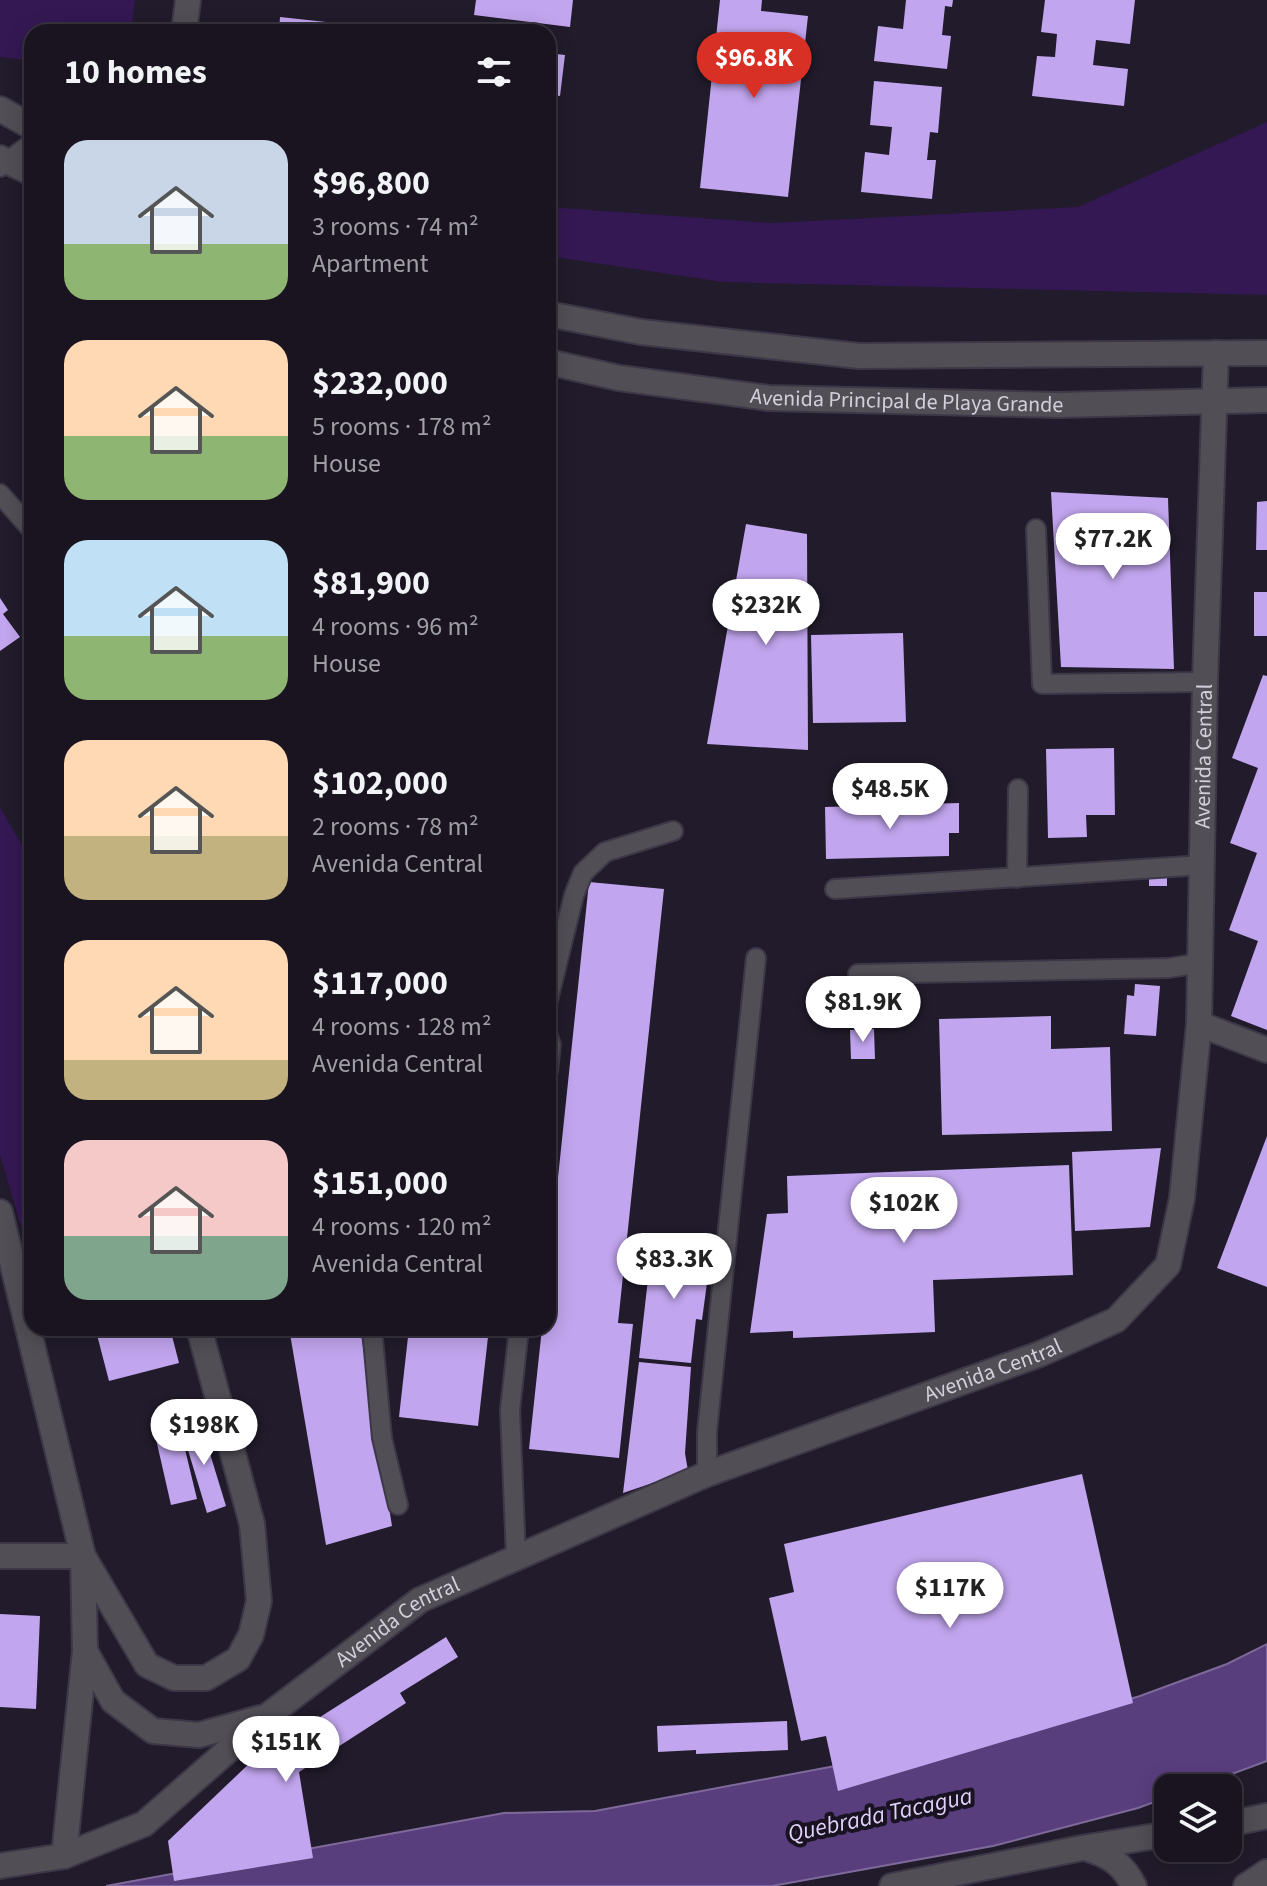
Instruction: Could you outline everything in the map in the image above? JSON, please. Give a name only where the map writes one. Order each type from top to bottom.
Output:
[{"type":"street","points":[[185,24],[188,0]]},
{"type":"street","points":[[0,109],[24,122]]},
{"type":"street","points":[[2,162],[24,170]]},
{"type":"street","name":"Avenida Principal de Playa Grande","points":[[556,316],[641,332],[859,356],[1267,353]]},
{"type":"street","name":"Avenida Central","points":[[0,1866],[64,1856],[144,1824],[266,1717],[420,1600],[707,1474],[1040,1354],[1116,1320],[1168,1265],[1182,1198],[1199,1024],[1205,682],[1216,353]]},
{"type":"street","name":"Avenida Principal de Playa Grande","points":[[556,364],[619,378],[768,398],[1058,405],[1267,400]]},
{"type":"street","points":[[1199,1024],[1267,1050]]},
{"type":"street","points":[[0,1212],[24,1311]]},
{"type":"street","points":[[30,1336],[83,1556],[85,1651],[64,1856]]},
{"type":"street","points":[[83,1556],[147,1665],[174,1678],[206,1678],[238,1659],[251,1635],[259,1601],[252,1524],[201,1336]]},
{"type":"street","points":[[0,1556],[83,1556]]},
{"type":"street","points":[[85,1651],[113,1701],[153,1731],[199,1735],[266,1717]]},
{"type":"street","points":[[1242,1821],[1267,1816]]},
{"type":"street","points":[[892,1886],[1154,1836]]},
{"type":"street","points":[[1082,1848],[1109,1855],[1126,1870],[1134,1886]]},
{"type":"street","points":[[1246,1886],[1267,1872]]},
{"type":"lane","points":[[2,162],[24,148]]},
{"type":"lane","points":[[0,494],[24,521]]},
{"type":"lane","points":[[1036,529],[1042,684],[1205,682]]},
{"type":"lane","points":[[1017,878],[1018,789]]},
{"type":"lane","points":[[556,968],[574,895],[583,873],[605,852],[673,831]]},
{"type":"lane","points":[[835,889],[1203,865]]},
{"type":"lane","points":[[707,1474],[707,1432],[756,958]]},
{"type":"lane","points":[[858,974],[1169,968],[1200,963]]},
{"type":"lane","points":[[373,1336],[382,1438],[398,1505]]},
{"type":"lane","points":[[516,1557],[510,1410],[518,1336]]},
{"type":"shaded area","points":[[0,0],[135,0],[132,24],[24,24],[24,60],[0,57]]},
{"type":"shaded area","points":[[1267,122],[1267,295],[723,282],[556,257],[556,208],[772,223],[1078,207]]},
{"type":"shaded area","points":[[0,807],[24,849],[24,1237],[0,1155]]},
{"type":"water","name":"Quebrada Tacagua","points":[[1267,1644],[1267,1761],[1232,1774],[1154,1774],[1154,1802],[993,1846],[772,1886],[106,1886],[504,1813],[595,1811],[867,1760],[979,1743],[1140,1696],[1227,1664]]},
{"type":"building","points":[[476,0],[573,0],[570,27],[474,15]]},
{"type":"building","points":[[720,0],[762,0],[761,11],[808,16],[788,197],[700,188]]},
{"type":"building","points":[[906,0],[953,0],[952,7],[945,6],[942,35],[951,36],[947,69],[874,61],[878,26],[903,29]]},
{"type":"building","points":[[1045,0],[1135,0],[1130,44],[1096,40],[1093,65],[1128,69],[1124,106],[1032,96],[1037,56],[1055,57],[1057,34],[1041,32]]},
{"type":"building","points":[[280,17],[344,24],[280,24]]},
{"type":"building","points":[[556,54],[565,55],[560,96],[556,95]]},
{"type":"building","points":[[874,81],[942,87],[938,133],[930,132],[927,160],[936,160],[932,199],[861,192],[865,152],[889,155],[892,127],[870,125]]},
{"type":"building","points":[[1051,492],[1168,498],[1174,669],[1061,667]]},
{"type":"building","points":[[1267,501],[1267,550],[1256,550],[1257,502]]},
{"type":"building","points":[[746,524],[807,534],[808,750],[707,744]]},
{"type":"building","points":[[1254,592],[1267,592],[1267,636],[1254,636]]},
{"type":"building","points":[[0,598],[8,610],[3,614],[20,637],[0,651]]},
{"type":"building","points":[[903,633],[906,722],[813,723],[811,635]]},
{"type":"building","points":[[1263,675],[1267,676],[1267,1030],[1231,1016],[1258,941],[1229,930],[1257,853],[1230,843],[1258,768],[1232,758]]},
{"type":"building","points":[[1114,748],[1115,815],[1086,815],[1087,837],[1048,838],[1046,749]]},
{"type":"building","points":[[959,803],[959,833],[949,833],[949,856],[826,859],[825,807]]},
{"type":"building","points":[[1149,877],[1167,877],[1167,886],[1149,886]]},
{"type":"building","points":[[589,882],[664,889],[618,1323],[633,1324],[619,1458],[529,1449],[541,1336],[556,1336],[556,1197]]},
{"type":"building","points":[[1135,984],[1160,986],[1156,1036],[1124,1034],[1127,995],[1134,996]]},
{"type":"building","points":[[1051,1016],[1051,1049],[1110,1047],[1112,1131],[942,1135],[939,1019]]},
{"type":"building","points":[[874,1029],[875,1059],[851,1059],[850,1030]]},
{"type":"building","points":[[1267,1136],[1267,1287],[1217,1268]]},
{"type":"building","points":[[1161,1148],[1150,1227],[1075,1231],[1072,1152]]},
{"type":"building","points":[[1069,1165],[1073,1275],[933,1280],[935,1332],[793,1338],[793,1331],[750,1333],[767,1214],[788,1213],[787,1176]]},
{"type":"building","points":[[657,1240],[706,1247],[711,1253],[702,1320],[696,1319],[691,1363],[639,1358],[652,1244]]},
{"type":"building","points":[[97,1336],[172,1336],[179,1363],[109,1381]]},
{"type":"building","points":[[290,1336],[361,1336],[392,1526],[326,1545]]},
{"type":"building","points":[[408,1336],[488,1336],[478,1426],[399,1417]]},
{"type":"building","points":[[639,1362],[691,1367],[685,1453],[688,1471],[623,1493]]},
{"type":"building","points":[[176,1412],[197,1499],[171,1505],[151,1417]]},
{"type":"building","points":[[200,1421],[226,1506],[207,1513],[181,1427]]},
{"type":"building","points":[[1082,1474],[1133,1703],[838,1791],[826,1736],[801,1741],[769,1598],[794,1592],[784,1544]]},
{"type":"building","points":[[0,1614],[40,1616],[36,1709],[0,1707]]},
{"type":"building","points":[[446,1637],[458,1657],[400,1693],[406,1703],[299,1772],[313,1858],[174,1881],[168,1841],[254,1759]]},
{"type":"building","points":[[787,1721],[788,1750],[696,1754],[696,1750],[658,1752],[657,1726]]}]
